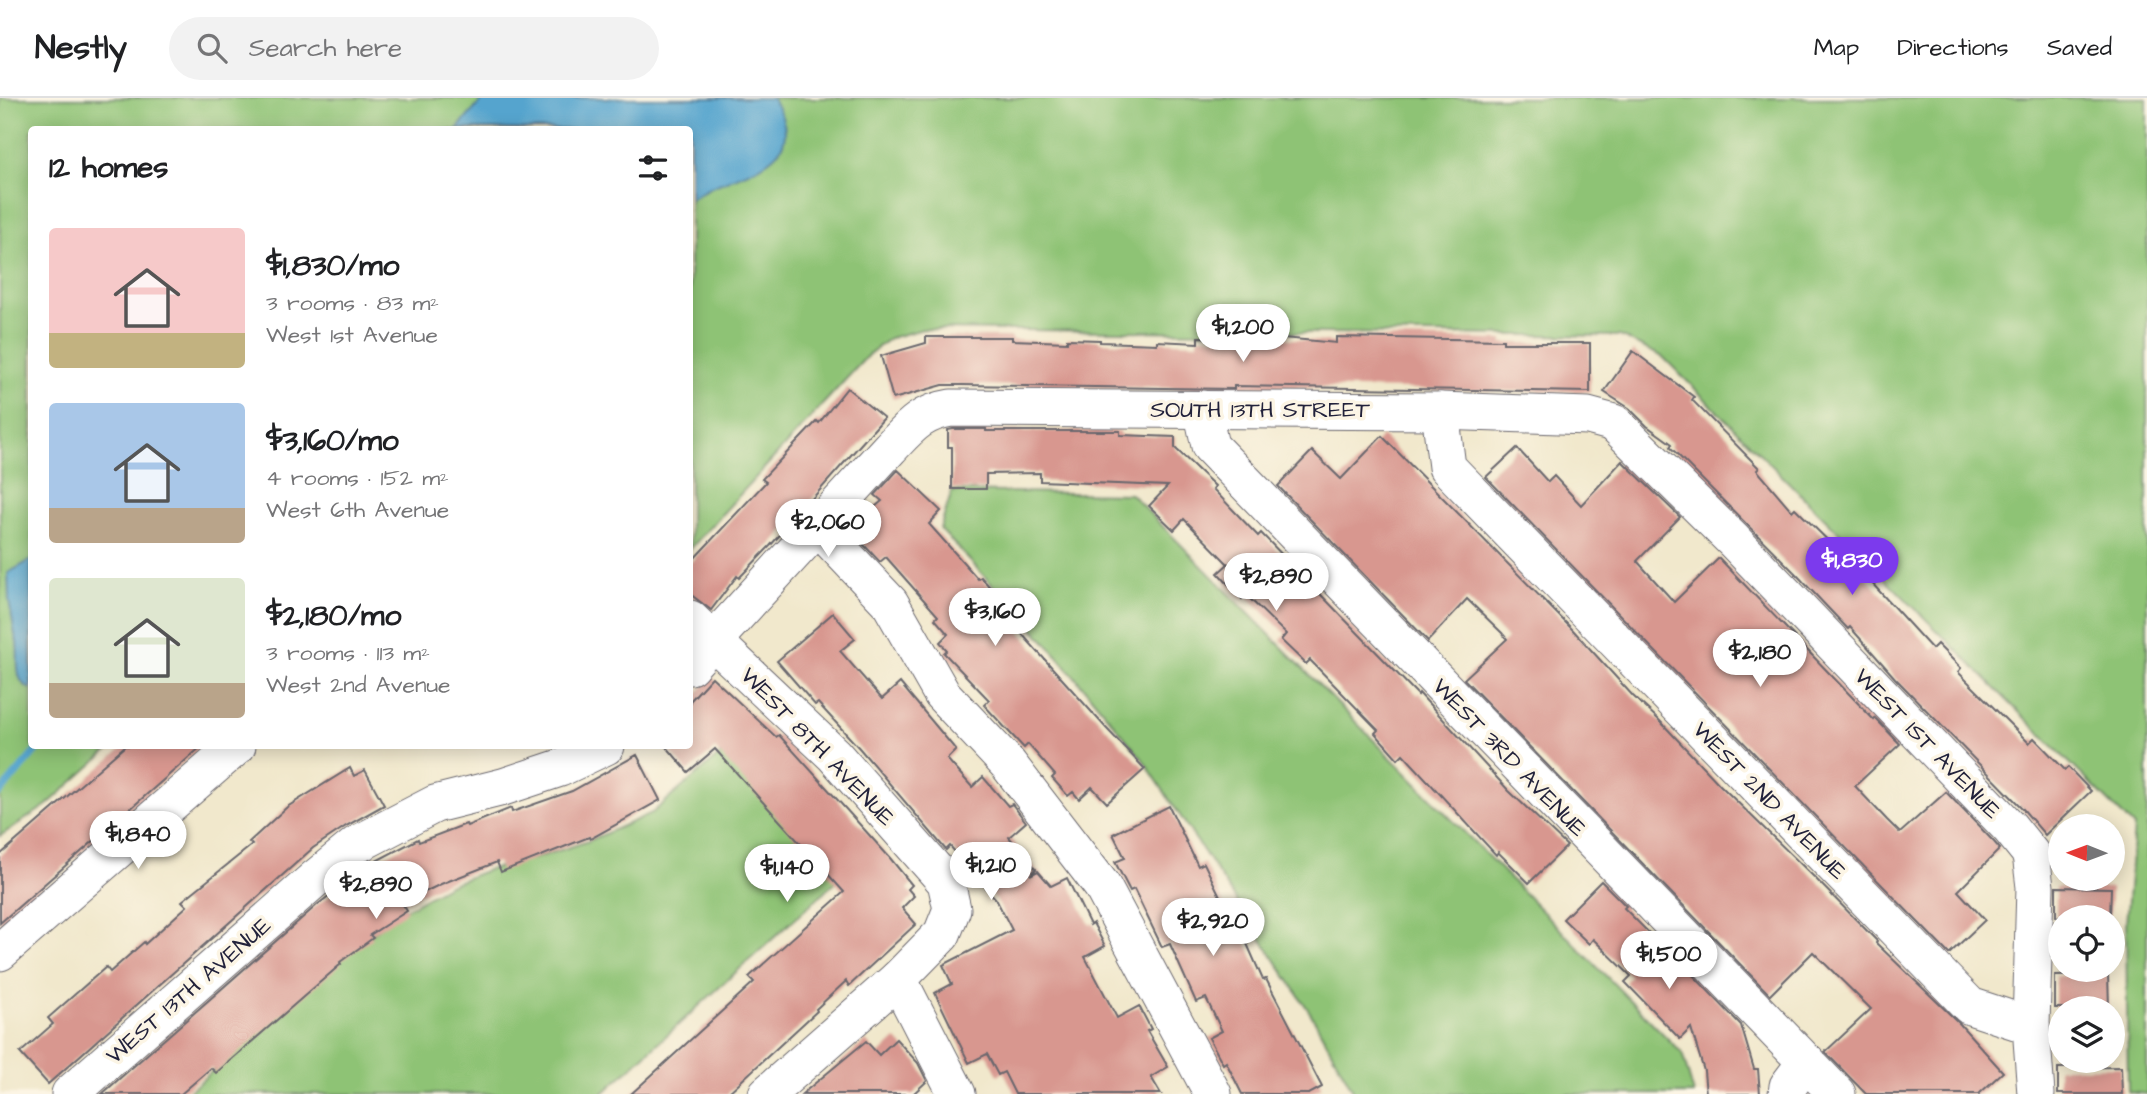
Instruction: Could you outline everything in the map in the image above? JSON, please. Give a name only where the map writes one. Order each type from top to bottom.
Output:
[{"type":"street","name":"SOUTH 13TH STREET","points":[[818,527],[913,424],[932,411],[951,408],[1440,411],[1588,415]]},
{"type":"street","name":"WEST 3RD AVENUE","points":[[1202,409],[1210,446],[1837,1094]]},
{"type":"street","name":"WEST 2ND AVENUE","points":[[1440,411],[1447,467],[1970,1006],[2031,1026]]},
{"type":"street","name":"WEST 1ST AVENUE","points":[[1588,415],[1614,424],[1734,541],[2010,828],[2031,854],[2035,887],[2031,1026],[2036,1094]]},
{"type":"street","points":[[698,642],[818,527],[890,604],[942,694],[1008,764],[1102,886],[1213,1094]]},
{"type":"street","name":"WEST 8TH AVENUE","points":[[698,642],[834,755],[946,882],[952,909],[942,934],[898,979],[768,1094]]},
{"type":"street","points":[[0,952],[234,749]]},
{"type":"street","name":"WEST 13TH AVENUE","points":[[70,1094],[356,845],[435,804],[503,787],[560,768],[600,749]]},
{"type":"street","points":[[898,979],[957,1094]]},
{"type":"street","points":[[1787,1094],[1788,1086],[1806,1062]]},
{"type":"green space","points":[[0,98],[2147,98],[2147,1094],[2128,1092],[2126,924],[2134,827],[2125,818],[2125,814],[2121,814],[1663,357],[1620,336],[923,329],[890,338],[869,354],[693,546],[693,126],[28,126],[28,749],[110,749],[47,805],[0,836]]},
{"type":"green space","points":[[952,491],[1131,494],[1682,1053],[1694,1094],[1355,1094],[1311,1014],[1142,758],[1045,641],[940,529]]},
{"type":"green space","points":[[721,754],[843,875],[602,1094],[186,1094],[345,955],[397,914],[449,885],[487,870],[537,858],[591,840],[652,813]]},
{"type":"water","points":[[484,98],[772,98],[782,117],[785,132],[783,145],[764,164],[693,197],[693,126],[460,126]]},
{"type":"water","points":[[28,562],[28,687],[20,679],[18,672],[8,573]]},
{"type":"building","points":[[926,337],[1012,337],[1012,340],[1067,342],[1067,339],[1157,344],[1157,341],[1198,343],[1198,337],[1283,338],[1336,343],[1336,337],[1590,343],[1590,392],[1234,386],[1234,389],[943,385],[893,399],[881,356],[926,343]]},
{"type":"building","points":[[1633,351],[1694,397],[1692,400],[1759,468],[1757,470],[1792,511],[1795,508],[1860,570],[1932,649],[1937,644],[1961,668],[1958,672],[2029,743],[2034,738],[2065,770],[2068,767],[2091,791],[2067,814],[2048,814],[2048,832],[2045,835],[1850,627],[1848,629],[1670,447],[1672,444],[1647,426],[1629,408],[1604,392]]},
{"type":"building","points":[[847,388],[884,418],[770,546],[739,578],[737,576],[711,610],[693,596],[693,560],[766,482],[762,479],[817,421],[819,423]]},
{"type":"building","points":[[948,430],[1120,431],[1120,435],[1175,437],[1175,448],[1215,486],[1213,489],[1258,536],[1261,533],[1418,695],[1419,693],[1509,791],[1567,846],[1529,883],[1498,852],[1496,855],[1403,754],[1398,759],[1375,733],[1378,730],[1310,660],[1306,664],[1281,640],[1286,634],[1246,595],[1242,599],[1218,573],[1228,564],[1184,519],[1174,530],[1149,506],[1168,486],[1040,481],[1040,473],[986,474],[986,489],[952,489],[952,447],[948,447]]},
{"type":"building","points":[[1382,436],[1572,629],[1720,785],[1959,1023],[2003,1072],[1979,1094],[1866,1094],[1825,1052],[1871,1009],[1813,952],[1770,995],[1464,679],[1507,639],[1502,633],[1467,599],[1428,641],[1278,486],[1312,451],[1341,479]]},
{"type":"building","points":[[1517,448],[1548,482],[1554,476],[1581,505],[1622,461],[1680,517],[1637,561],[1674,602],[1719,558],[1900,744],[1855,786],[1887,820],[1900,833],[1946,792],[2000,849],[1958,891],[1985,920],[1949,954],[1486,477]]},
{"type":"building","points":[[898,470],[941,511],[929,524],[978,579],[981,577],[1018,619],[1013,624],[1145,769],[1107,803],[1092,787],[1079,799],[1073,792],[1068,796],[1052,778],[1055,775],[1028,744],[1024,748],[984,705],[989,700],[944,653],[947,650],[940,642],[948,634],[935,619],[938,616],[886,557],[880,562],[849,529],[882,501],[875,495]]},
{"type":"building","points":[[833,613],[855,639],[840,651],[882,699],[900,683],[956,750],[947,759],[972,787],[983,777],[1008,806],[1012,804],[1026,822],[1009,837],[1036,869],[1030,875],[1038,871],[1051,886],[1067,878],[1090,925],[1093,923],[1105,946],[1085,957],[1117,1018],[1139,1006],[1151,1029],[1147,1031],[1168,1067],[1151,1077],[1161,1094],[1015,1094],[1004,1072],[998,1075],[987,1054],[969,1063],[935,993],[952,984],[943,965],[1012,930],[996,899],[950,846],[946,850],[860,749],[818,703],[815,705],[777,661]]},
{"type":"building","points":[[712,677],[776,737],[779,735],[912,885],[908,889],[914,896],[902,908],[916,924],[849,986],[846,981],[727,1094],[631,1094],[754,982],[749,977],[844,892],[715,749],[688,772],[669,749],[693,749],[693,698]]},
{"type":"building","points":[[122,749],[199,749],[0,923],[0,855]]},
{"type":"building","points":[[637,755],[660,800],[590,839],[589,837],[501,872],[497,862],[402,903],[407,911],[370,935],[373,938],[340,962],[341,964],[216,1073],[211,1068],[181,1094],[102,1094],[317,905],[376,861],[418,839],[419,842],[511,808],[512,812],[572,791]]},
{"type":"building","points":[[350,768],[354,776],[365,770],[384,805],[313,848],[48,1084],[20,1053],[53,1024],[48,1018],[106,967],[110,972],[144,942],[145,944],[187,906],[182,901],[252,845],[249,842],[287,807]]},
{"type":"building","points":[[1169,806],[1198,866],[1204,863],[1233,923],[1237,921],[1263,980],[1266,979],[1322,1087],[1309,1094],[1242,1094],[1226,1062],[1223,1064],[1209,1038],[1222,1031],[1206,998],[1196,1002],[1170,944],[1162,947],[1134,889],[1130,891],[1115,862],[1125,858],[1113,834]]},
{"type":"building","points":[[1601,881],[1626,906],[1624,908],[1664,945],[1741,1025],[1754,1069],[1758,1069],[1760,1094],[1706,1094],[1704,1071],[1691,1028],[1680,1039],[1625,982],[1631,976],[1593,939],[1589,944],[1563,919]]},
{"type":"building","points":[[2056,891],[2111,891],[2110,905],[2056,905]]},
{"type":"building","points":[[2055,982],[2108,982],[2109,996],[2055,996]]},
{"type":"building","points":[[896,1039],[918,1063],[927,1081],[913,1094],[802,1094],[866,1041],[879,1055]]},
{"type":"building","points":[[2058,1073],[2121,1073],[2122,1094],[2058,1094]]},
{"type":"waterway","points":[[0,793],[37,749]]}]
